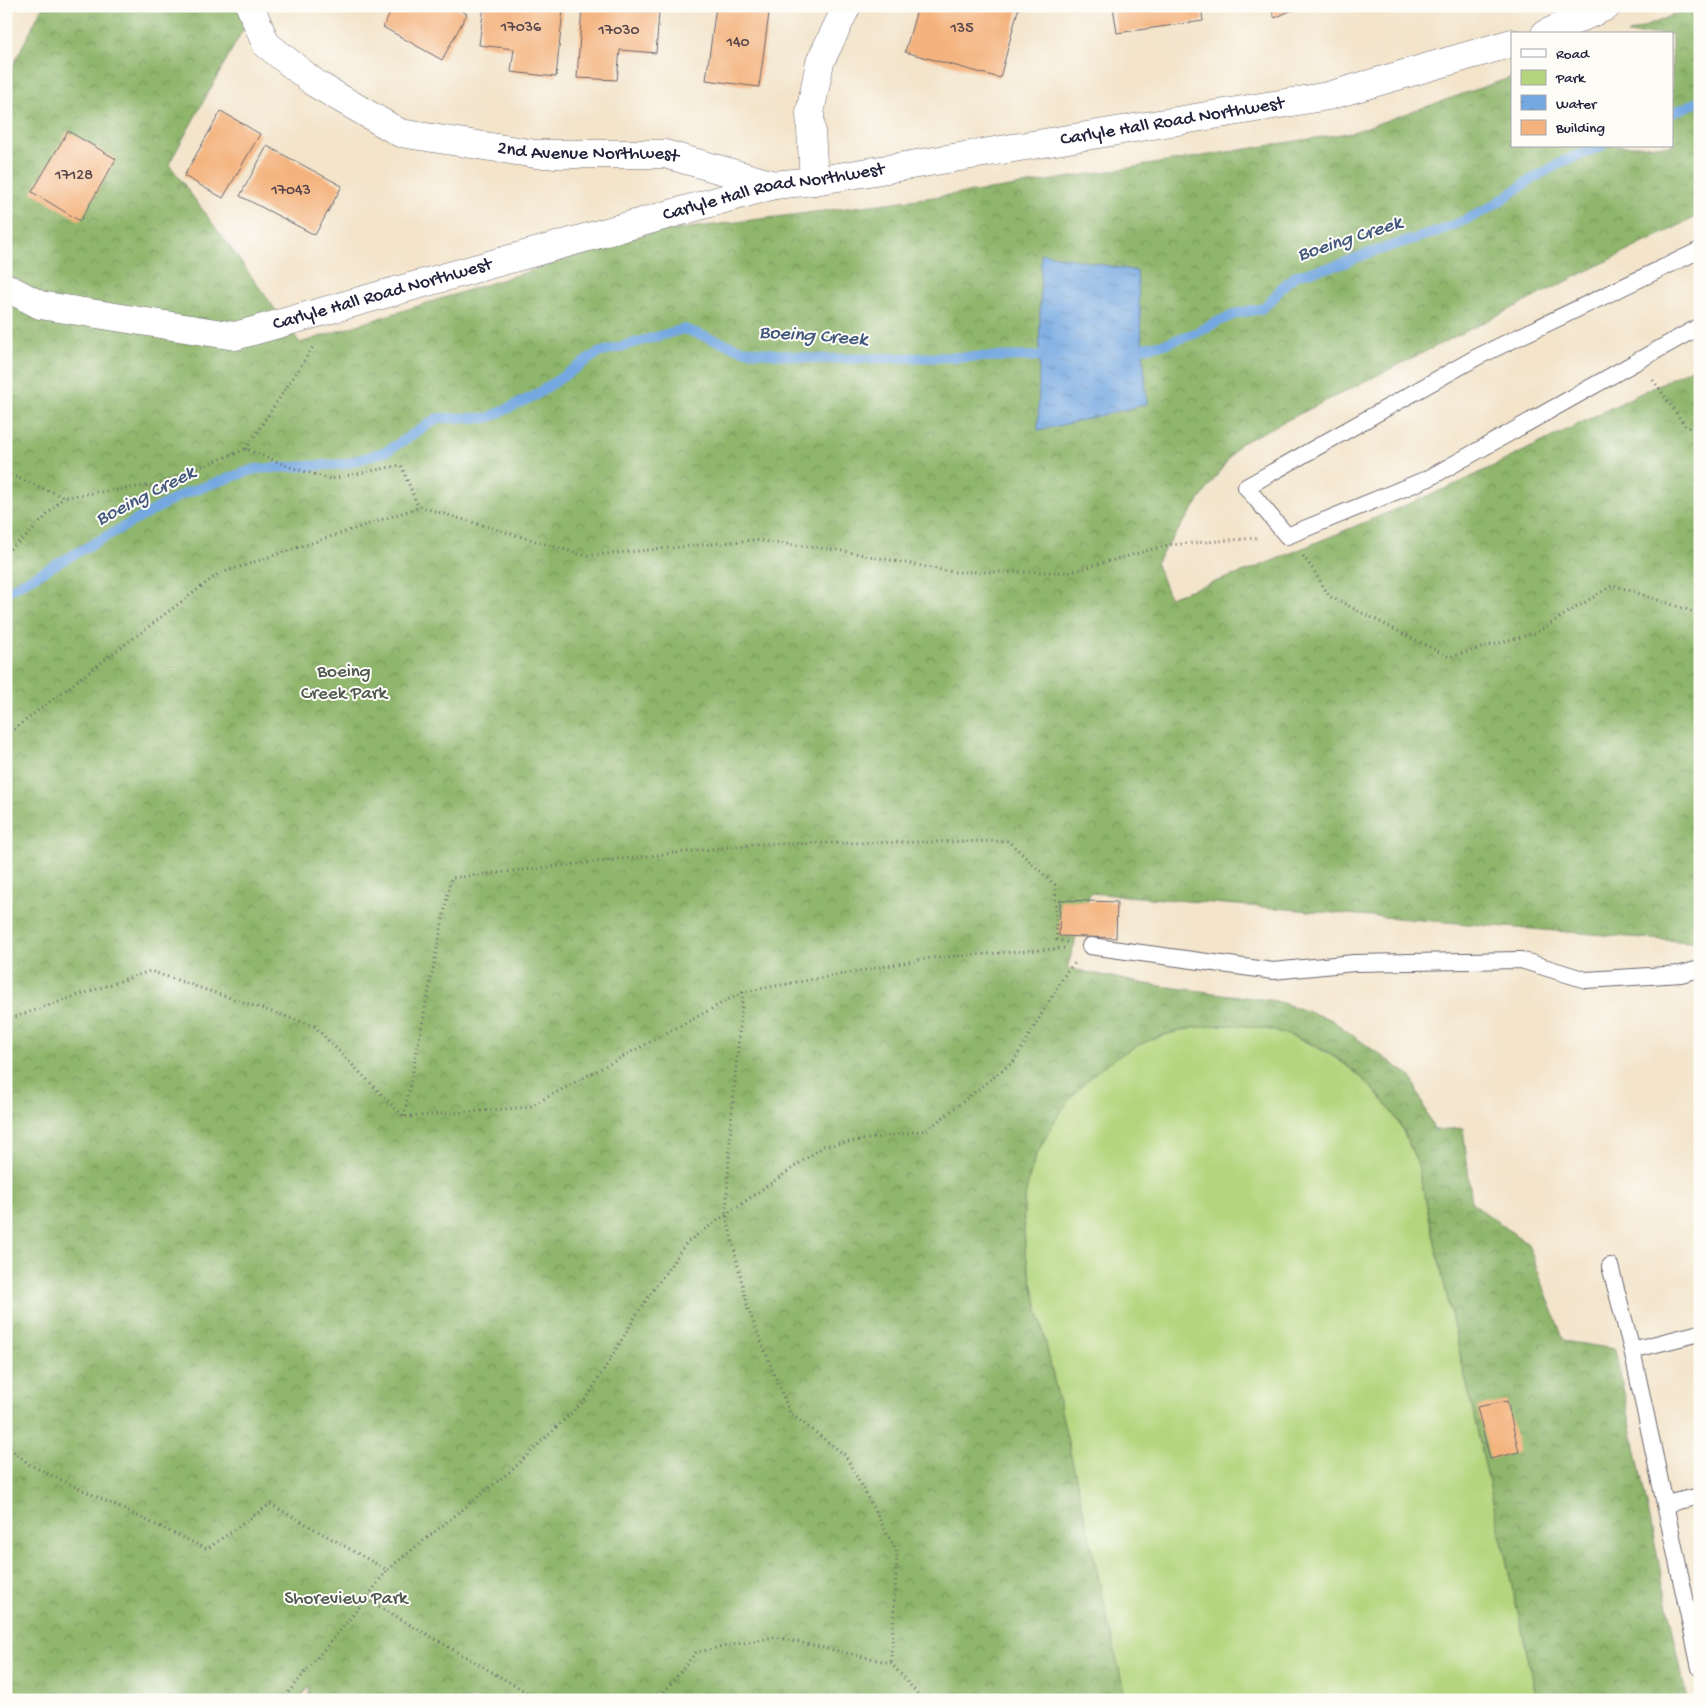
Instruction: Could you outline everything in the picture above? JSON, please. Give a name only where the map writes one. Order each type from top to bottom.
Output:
[{"type":"street","name":"2nd Avenue Northwest","points":[[250,6],[266,44],[316,84],[400,133],[536,154],[665,154],[774,185]]},
{"type":"street","points":[[814,181],[810,113],[820,62],[847,6]]},
{"type":"street","points":[[1549,32],[1607,6]]},
{"type":"street","name":"Carlyle Hall Road Northwest","points":[[6,287],[40,305],[235,336],[774,185],[814,181],[1328,96],[1511,43]]},
{"type":"lane","points":[[1700,250],[1478,358],[1246,487],[1287,536],[1429,478],[1700,326]]},
{"type":"lane","points":[[1090,946],[1273,971],[1354,963],[1521,960],[1586,980],[1681,974],[1700,969]]},
{"type":"lane","points":[[1610,1266],[1632,1350],[1700,1668]]},
{"type":"lane","points":[[1632,1350],[1700,1333]]},
{"type":"lane","points":[[1665,1504],[1700,1496]]},
{"type":"path","points":[[6,473],[64,497],[154,485],[246,449],[317,341],[312,315]]},
{"type":"path","points":[[1639,360],[1686,427],[1700,429]]},
{"type":"path","points":[[246,449],[330,479],[401,465],[417,504],[421,507],[586,556],[753,540],[843,551],[953,572],[1070,572],[1168,545],[1287,536],[1314,571],[1329,596],[1449,657],[1536,633],[1613,586],[1700,614]]},
{"type":"path","points":[[6,552],[27,536],[64,497]]},
{"type":"path","points":[[6,736],[218,574],[421,507]]},
{"type":"path","points":[[404,1117],[451,878],[756,844],[1008,841],[1054,885],[1057,940],[1090,946]]},
{"type":"path","points":[[6,1020],[150,971],[314,1026],[404,1117],[529,1107],[743,992],[931,958],[1090,946]]},
{"type":"path","points":[[282,1700],[387,1570],[513,1469],[587,1398],[640,1308],[687,1242],[824,1146],[927,1130],[1014,1061],[1067,972],[1090,946]]},
{"type":"path","points":[[743,992],[731,1122],[726,1214],[748,1309],[790,1413],[845,1455],[897,1552],[890,1663]]},
{"type":"path","points":[[6,1445],[30,1465],[206,1549],[270,1504],[387,1570]]},
{"type":"path","points":[[366,1598],[540,1700]]},
{"type":"path","points":[[658,1700],[696,1652],[775,1636],[890,1663],[922,1700]]},
{"type":"green space","points":[[43,6],[256,6],[169,164],[300,343],[650,233],[997,189],[1353,132],[1511,77],[1511,148],[1674,148],[1674,32],[1632,32],[1700,6],[1700,215],[1239,444],[1156,562],[1169,597],[1248,571],[1461,482],[1700,364],[1700,939],[1690,942],[1090,893],[1067,968],[1146,984],[1276,1001],[1330,1019],[1411,1077],[1434,1130],[1463,1128],[1472,1203],[1528,1244],[1564,1341],[1615,1349],[1687,1700],[1534,1700],[1534,1684],[1417,1162],[1403,1131],[1392,1112],[1377,1094],[1352,1069],[1334,1056],[1295,1037],[1254,1027],[1213,1026],[1172,1033],[1134,1048],[1099,1070],[1069,1100],[1046,1137],[1034,1161],[1024,1205],[1025,1251],[1126,1700],[309,1700],[309,1685],[300,1700],[6,1700],[6,79]]},
{"type":"green space","points":[[1204,1025],[1250,1026],[1294,1037],[1314,1046],[1334,1057],[1369,1085],[1384,1102],[1403,1130],[1417,1162],[1534,1684],[1534,1700],[1126,1700],[1025,1251],[1024,1205],[1034,1161],[1043,1140],[1068,1101],[1083,1083],[1100,1068],[1128,1049],[1182,1030]]},
{"type":"water","points":[[1041,253],[1137,271],[1147,404],[1038,431]]},
{"type":"building","points":[[394,6],[453,6],[467,14],[442,60],[383,27]]},
{"type":"building","points":[[484,6],[550,6],[550,9],[563,10],[556,77],[511,72],[514,49],[479,45]]},
{"type":"building","points":[[618,6],[617,9],[659,12],[656,53],[620,50],[617,80],[577,78],[582,7]]},
{"type":"building","points":[[716,6],[770,6],[759,87],[706,80]]},
{"type":"building","points":[[918,6],[1019,6],[1000,78],[905,52]]},
{"type":"building","points":[[1113,6],[1201,6],[1203,21],[1117,33]]},
{"type":"building","points":[[1269,6],[1300,6],[1275,18]]},
{"type":"building","points":[[221,111],[260,134],[223,198],[184,176]]},
{"type":"building","points":[[68,131],[116,159],[80,221],[32,192]]},
{"type":"building","points":[[267,146],[342,186],[315,235],[240,196]]},
{"type":"building","points":[[1060,900],[1117,902],[1116,938],[1059,936]]},
{"type":"building","points":[[1507,1401],[1519,1452],[1490,1459],[1477,1407]]},
{"type":"waterway","name":"Boeing Creek","points":[[1674,112],[1700,101]]},
{"type":"waterway","name":"Boeing Creek","points":[[1131,350],[1164,344],[1196,333],[1238,313],[1261,309],[1296,275],[1339,265],[1366,254],[1439,231],[1488,209],[1532,179],[1562,162],[1597,148]]},
{"type":"waterway","name":"Boeing Creek","points":[[6,592],[183,494],[255,469],[345,464],[387,451],[438,418],[488,418],[534,396],[598,353],[684,329],[743,350],[817,359],[1051,356]]},
{"type":"park label","name":"Boeing Creek Park","points":[[344,683]]},
{"type":"park label","name":"Shoreview Park","points":[[346,1599]]}]
